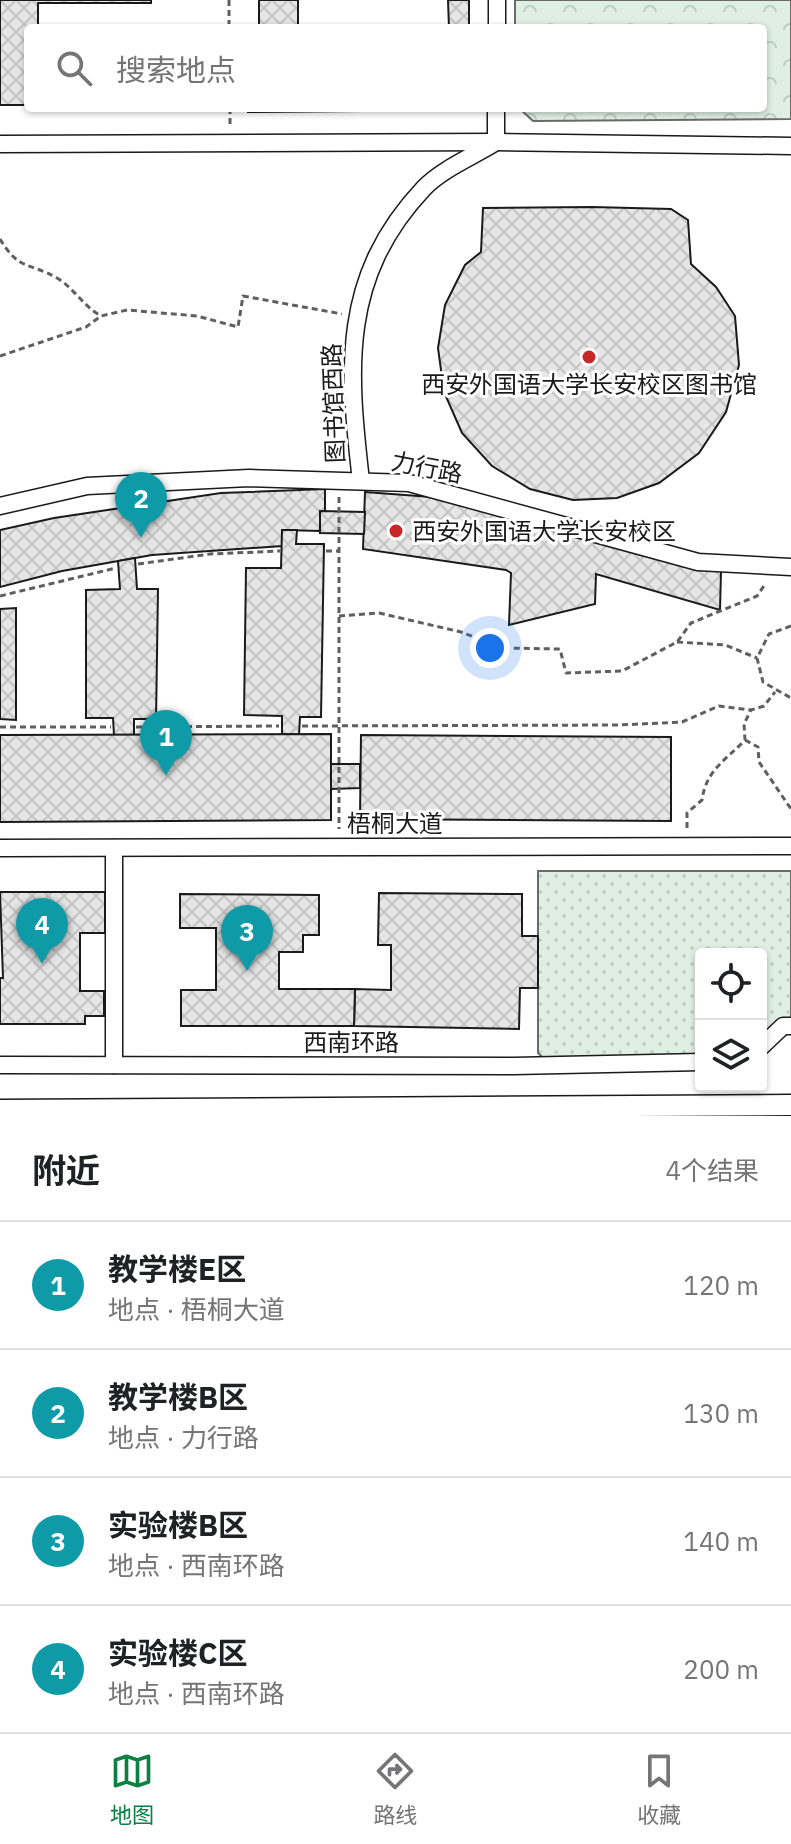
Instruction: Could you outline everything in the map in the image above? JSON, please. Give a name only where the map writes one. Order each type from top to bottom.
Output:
[{"type":"street","points":[[497,0],[497,24]]},
{"type":"street","points":[[496,112],[496,142]]},
{"type":"street","points":[[0,144],[496,142],[791,146]]},
{"type":"street","name":"图书馆西路","points":[[361,481],[351,362],[359,296],[386,238],[425,186],[496,142]]},
{"type":"street","points":[[339,481],[351,475],[358,459]]},
{"type":"street","points":[[358,459],[367,476],[383,482]]},
{"type":"street","name":"力行路","points":[[0,506],[87,486],[249,478],[409,483],[698,562],[784,566]]},
{"type":"street","name":"梧桐大道","points":[[0,848],[791,846]]},
{"type":"street","points":[[114,848],[114,1065]]},
{"type":"street","points":[[767,1041],[783,1026],[791,1026]]},
{"type":"street","name":"西南环路","points":[[0,1065],[514,1066],[695,1062]]},
{"type":"street","points":[[0,1110],[791,1105]]},
{"type":"path","points":[[229,0],[229,24]]},
{"type":"path","points":[[0,239],[10,258],[57,279],[86,308],[101,316]]},
{"type":"path","points":[[0,250],[3,244]]},
{"type":"path","points":[[0,356],[86,327],[101,316],[127,310],[197,316],[238,327],[243,296],[356,317]]},
{"type":"path","points":[[339,481],[339,847]]},
{"type":"path","points":[[138,564],[210,554],[280,551]]},
{"type":"path","points":[[326,551],[339,551]]},
{"type":"path","points":[[339,616],[379,613],[461,632],[503,648],[560,649],[566,673],[622,671],[677,642],[691,623],[757,596],[784,566]]},
{"type":"path","points":[[0,596],[116,568]]},
{"type":"path","points":[[791,626],[769,634],[757,658],[763,682],[775,692],[791,698]]},
{"type":"path","points":[[677,642],[725,645],[757,658]]},
{"type":"path","points":[[302,726],[682,722],[719,706],[751,710],[764,706],[775,692]]},
{"type":"path","points":[[745,740],[744,724],[751,710]]},
{"type":"path","points":[[136,727],[279,726]]},
{"type":"path","points":[[0,727],[111,727]]},
{"type":"path","points":[[745,740],[758,747],[759,762],[791,809]]},
{"type":"path","points":[[686,846],[687,813],[702,800],[704,784],[714,767],[745,740]]},
{"type":"green space","points":[[515,0],[791,0],[791,119],[533,121],[523,112],[767,112],[767,24],[515,24]]},
{"type":"green space","points":[[538,871],[791,871],[791,1030],[767,1052],[767,948],[695,948],[695,1067],[553,1067],[538,1053]]},
{"type":"building","points":[[0,0],[151,0],[151,3],[38,3],[38,24],[24,24],[24,105],[0,105]]},
{"type":"building","points":[[259,0],[298,0],[298,24],[259,24]]},
{"type":"building","points":[[448,0],[469,0],[469,24],[449,24]]},
{"type":"building","name":"西安外国语大学长安校区图书馆","points":[[483,208],[671,209],[688,220],[691,264],[716,287],[735,316],[739,365],[726,412],[699,453],[659,483],[617,498],[573,500],[530,489],[492,466],[462,433],[444,392],[438,348],[445,305],[465,265],[481,252]]},
{"type":"building","points":[[325,489],[325,512],[320,511],[320,531],[282,530],[282,546],[152,555],[62,571],[0,587],[0,530],[54,518],[221,493]]},
{"type":"building","points":[[365,492],[471,500],[580,536],[721,571],[720,610],[596,574],[595,604],[509,625],[511,573],[506,570],[363,549]]},
{"type":"building","points":[[320,511],[365,512],[364,534],[320,533]]},
{"type":"building","points":[[282,530],[297,530],[296,544],[324,544],[321,717],[300,717],[299,735],[282,734],[282,716],[244,715],[246,568],[281,568]]},
{"type":"building","points":[[135,558],[137,589],[158,589],[156,719],[134,719],[134,735],[114,735],[113,718],[86,718],[86,590],[120,589],[118,561]]},
{"type":"building","points":[[16,608],[16,720],[0,719],[0,609]]},
{"type":"building","points":[[331,734],[331,820],[0,822],[0,735]]},
{"type":"building","points":[[361,735],[671,737],[671,821],[360,819]]},
{"type":"building","points":[[331,764],[360,764],[360,788],[331,789]]},
{"type":"building","points":[[0,892],[105,892],[105,933],[80,933],[80,991],[104,991],[104,1016],[85,1016],[85,1024],[0,1024],[0,978],[3,978]]},
{"type":"building","points":[[379,893],[522,894],[522,936],[538,936],[538,988],[520,988],[519,1029],[354,1026],[355,989],[391,990],[391,945],[378,945]]},
{"type":"building","points":[[180,894],[319,895],[319,935],[303,935],[303,952],[279,952],[279,989],[355,989],[354,1026],[181,1026],[181,990],[216,990],[216,928],[180,928]]},
{"type":"place","name":"西安外国语大学长安校区图书馆","points":[[589,357]]},
{"type":"place","name":"西安外国语大学长安校区","points":[[396,531]]},
{"type":"place","name":"教学楼B区","points":[[141,538]]},
{"type":"place","name":"教学楼E区","points":[[166,776]]},
{"type":"place","name":"实验楼C区","points":[[42,964]]},
{"type":"place","name":"实验楼B区","points":[[247,971]]}]
